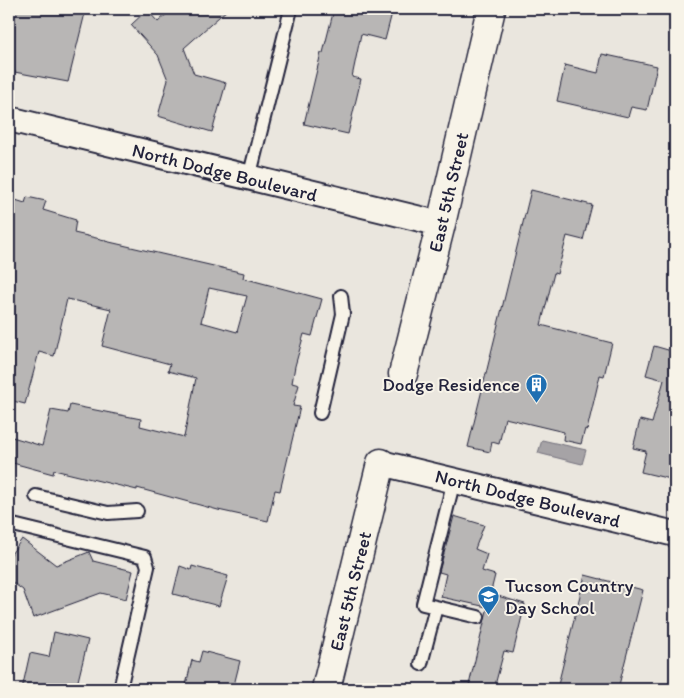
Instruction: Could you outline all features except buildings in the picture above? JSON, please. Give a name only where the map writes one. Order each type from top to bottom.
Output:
[{"type":"street","name":"East 5th Street","points":[[403,374],[441,224],[491,9]]},
{"type":"street","name":"North Dodge Boulevard","points":[[9,119],[441,224]]},
{"type":"street","name":"North Dodge Boulevard","points":[[381,463],[675,534]]},
{"type":"street","name":"East 5th Street","points":[[326,689],[381,463]]},
{"type":"lane","points":[[250,178],[291,9]]},
{"type":"lane","points":[[320,413],[343,314],[341,296]]},
{"type":"lane","points":[[454,480],[423,604],[478,617]]},
{"type":"lane","points":[[36,496],[108,513],[137,511]]},
{"type":"lane","points":[[9,524],[145,557],[148,567],[120,689]]},
{"type":"lane","points":[[421,664],[436,607]]},
{"type":"shaded area","points":[[542,440],[586,450],[582,464],[538,453]]},
{"type":"place","name":"Dodge Residence","points":[[536,403]]},
{"type":"place","name":"Tucson Country Day School","points":[[489,615]]}]
